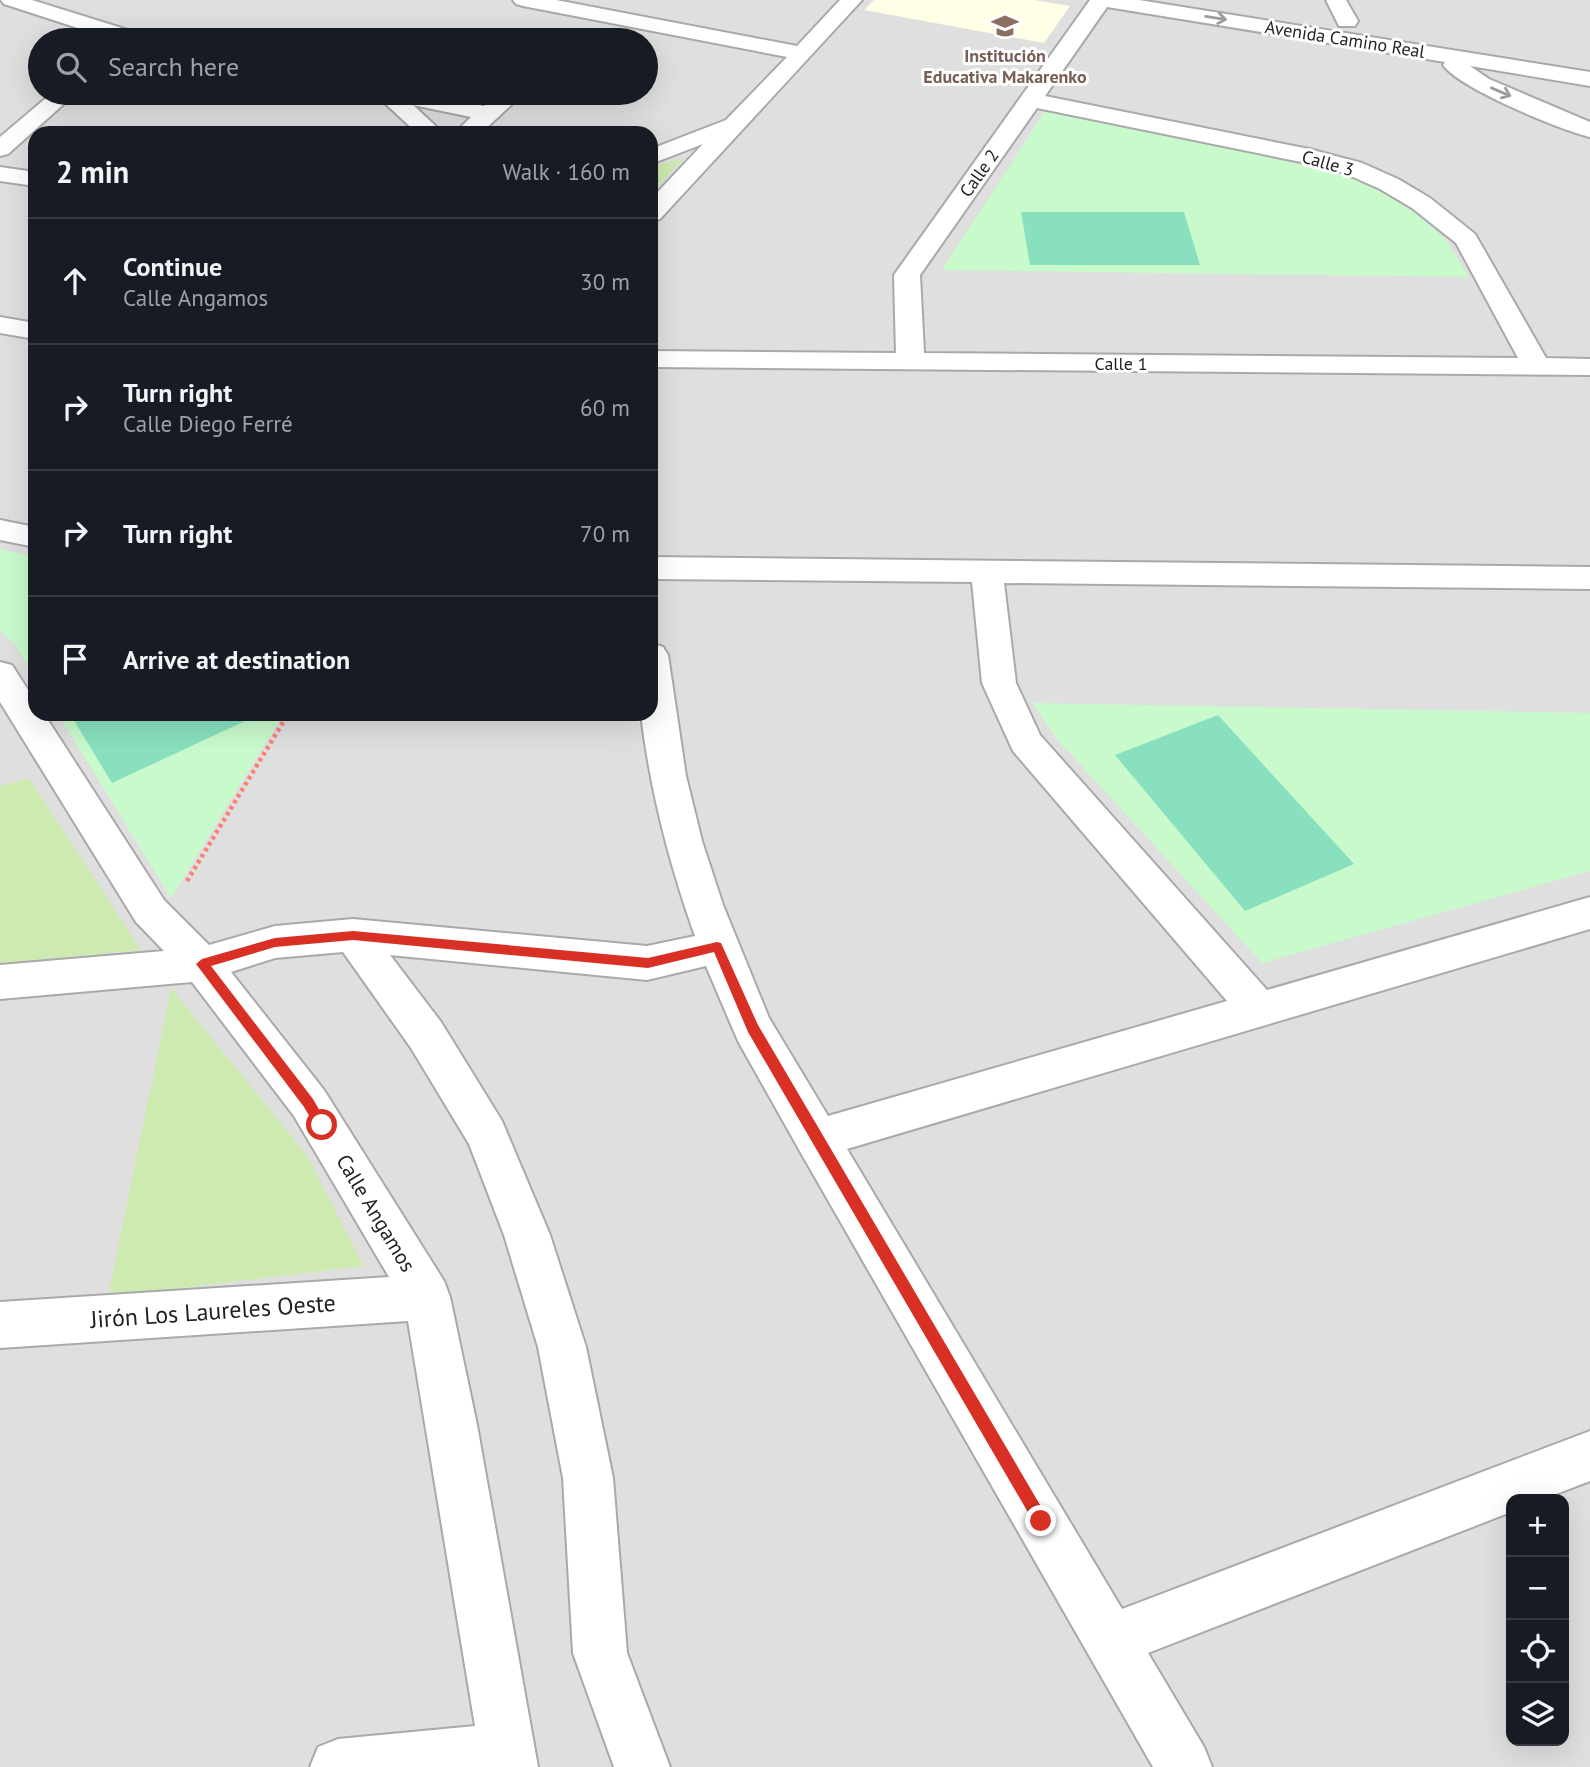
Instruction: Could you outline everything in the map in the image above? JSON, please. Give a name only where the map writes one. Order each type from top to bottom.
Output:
[{"type":"street","points":[[11,0],[94,28]]},
{"type":"street","points":[[523,0],[802,53]]},
{"type":"street","points":[[587,28],[620,0]]},
{"type":"street","points":[[658,207],[852,0]]},
{"type":"street","name":"Avenida Camino Real","points":[[1101,0],[1449,46],[1480,40]]},
{"type":"street","name":"Calle 2","points":[[910,361],[907,275],[1101,0]]},
{"type":"street","name":"Avenida Camino Real","points":[[1200,0],[1347,21],[1590,79]]},
{"type":"street","points":[[1336,0],[1347,21]]},
{"type":"street","points":[[1449,46],[1458,70],[1481,84],[1590,130]]},
{"type":"street","name":"Calle 3","points":[[1031,100],[1309,156],[1353,168],[1389,184],[1421,203],[1466,239],[1536,366]]},
{"type":"street","points":[[0,149],[51,105]]},
{"type":"street","points":[[400,105],[423,126]]},
{"type":"street","points":[[444,105],[488,114]]},
{"type":"street","points":[[475,126],[499,105]]},
{"type":"street","points":[[658,154],[737,122]]},
{"type":"street","points":[[0,174],[28,178]]},
{"type":"street","points":[[0,326],[28,330]]},
{"type":"street","name":"Calle 1","points":[[658,359],[1590,367]]},
{"type":"street","points":[[0,530],[28,536]]},
{"type":"street","points":[[658,568],[1590,578]]},
{"type":"street","points":[[987,571],[999,683],[1027,742],[1260,1010]]},
{"type":"street","name":"Calle Angamos","points":[[0,674],[28,718]]},
{"type":"street","points":[[658,710],[667,776],[682,835],[717,947],[753,1028],[1184,1767]]},
{"type":"street","name":"Calle Angamos","points":[[30,721],[150,911],[202,964],[309,1103],[427,1297],[452,1425],[508,1759]]},
{"type":"street","points":[[816,1139],[1590,913]]},
{"type":"street","points":[[0,982],[202,964],[275,942],[353,935],[648,963],[717,947]]},
{"type":"street","points":[[353,935],[426,1035],[487,1135],[527,1235],[562,1347],[588,1478],[600,1653],[642,1767]]},
{"type":"street","name":"Jirón Los Laureles Oeste","points":[[0,1325],[427,1297]]},
{"type":"street","points":[[1111,1640],[1590,1456]]},
{"type":"street","points":[[338,1767],[508,1759]]},
{"type":"path","points":[[162,923],[284,721]]},
{"type":"shaded area","points":[[0,0],[1590,0],[1590,1767],[0,1767]]},
{"type":"shaded area","name":"Institución Educativa Makarenko","points":[[874,0],[1034,0],[1070,6],[1044,43],[864,10]]},
{"type":"green space","points":[[1045,111],[1241,150],[1350,177],[1388,195],[1417,214],[1446,240],[1469,277],[942,270]]},
{"type":"green space","points":[[684,158],[658,186],[658,165]]},
{"type":"green space","points":[[1021,212],[1184,212],[1200,265],[1030,265]]},
{"type":"green space","points":[[0,549],[28,555],[28,666],[14,643],[0,631]]},
{"type":"green space","points":[[1032,703],[1590,713],[1590,871],[1262,963],[1057,739]]},
{"type":"green space","points":[[1218,715],[1354,864],[1245,911],[1115,755]]},
{"type":"green space","points":[[62,721],[279,721],[171,898]]},
{"type":"green space","points":[[74,721],[245,721],[112,783]]},
{"type":"green space","points":[[29,778],[141,950],[0,963],[0,786]]},
{"type":"green space","points":[[171,988],[306,1154],[364,1266],[108,1297]]},
{"type":"place","name":"Institución Educativa Makarenko","points":[[1005,26]]},
{"type":"route","points":[[322,1125],[309,1103],[202,964],[275,942],[353,935],[648,963],[717,947],[753,1028],[1041,1521]]}]
